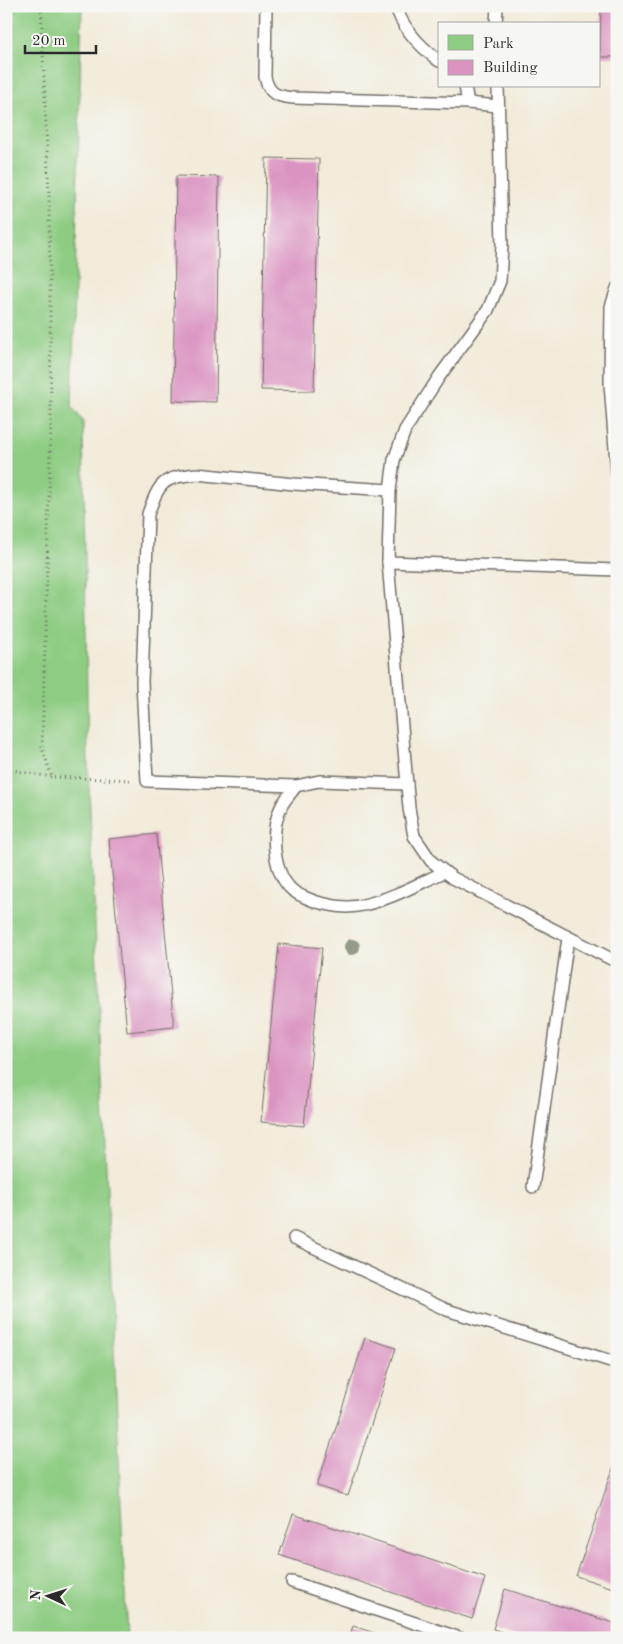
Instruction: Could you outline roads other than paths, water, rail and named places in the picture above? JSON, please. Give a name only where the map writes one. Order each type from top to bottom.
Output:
[{"type":"lane","points":[[266,6],[265,77],[268,88],[278,96],[468,103],[498,106]]},
{"type":"lane","points":[[396,6],[398,16],[410,34],[438,60]]},
{"type":"lane","points":[[496,22],[497,6]]},
{"type":"lane","points":[[465,88],[468,103]]},
{"type":"lane","points":[[498,88],[502,227],[500,281],[488,310],[439,377],[405,430],[394,460],[390,490],[388,562],[409,808],[414,836],[431,861],[444,872],[617,962]]},
{"type":"lane","points":[[617,288],[610,307],[610,384],[617,474]]},
{"type":"lane","points":[[390,490],[294,484],[197,474],[165,481],[155,494],[148,514],[142,682],[147,781],[296,786],[319,781],[407,784]]},
{"type":"lane","points":[[388,562],[617,570]]},
{"type":"lane","points":[[296,786],[282,805],[276,822],[274,851],[280,873],[291,890],[311,900],[333,907],[362,906],[395,894],[444,872]]},
{"type":"lane","points":[[533,1186],[568,938]]},
{"type":"lane","points":[[294,1238],[447,1310],[617,1363]]},
{"type":"lane","points":[[292,1582],[460,1638]]}]
